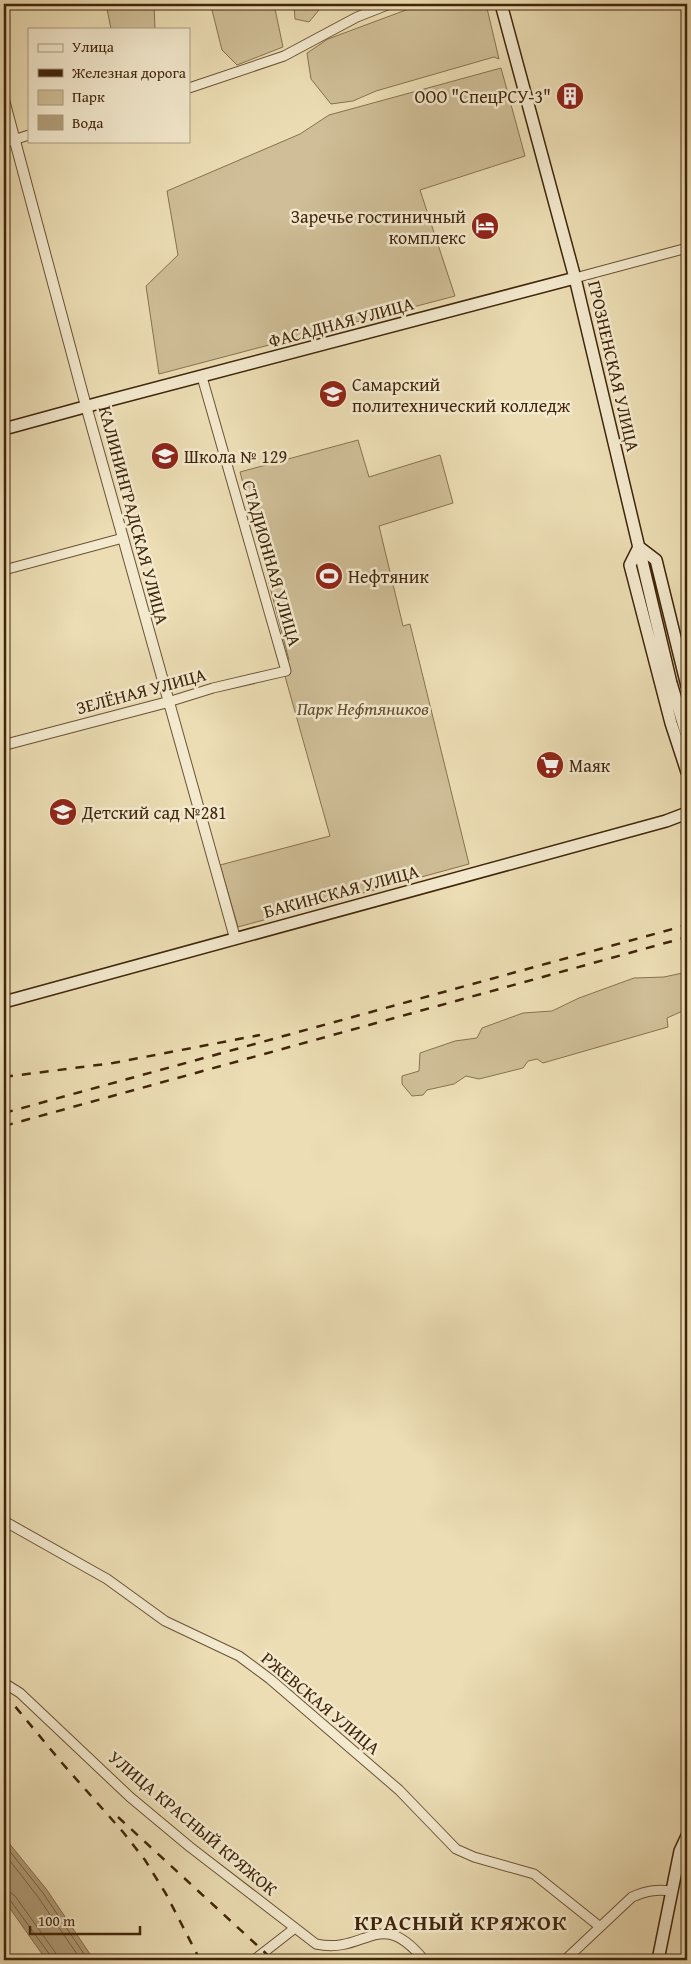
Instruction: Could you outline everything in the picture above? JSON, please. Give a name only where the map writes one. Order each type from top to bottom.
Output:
[{"type":"main road","name":"ГРОЗНЕНСКАЯ УЛИЦА","points":[[501,4],[575,278],[671,683],[687,736]]},
{"type":"main road","name":"ФАСАДНАЯ УЛИЦА","points":[[4,429],[575,278]]},
{"type":"main road","points":[[687,686],[656,560],[639,547],[630,565],[671,723],[687,772]]},
{"type":"main road","name":"БАКИНСКАЯ УЛИЦА","points":[[4,1001],[472,875],[666,821],[687,813]]},
{"type":"main road","points":[[658,1960],[680,1851],[687,1836]]},
{"type":"street","points":[[190,88],[284,56],[357,17],[390,4]]},
{"type":"street","name":"КАЛИНИНГРАДСКАЯ УЛИЦА","points":[[4,100],[86,406],[235,938]]},
{"type":"street","points":[[4,143],[28,135]]},
{"type":"street","name":"ФАСАДНАЯ УЛИЦА","points":[[575,278],[687,248]]},
{"type":"street","name":"СТАДИОННАЯ УЛИЦА","points":[[202,377],[286,671]]},
{"type":"street","points":[[4,570],[123,538]]},
{"type":"street","name":"ЗЕЛЁНАЯ УЛИЦА","points":[[4,745],[168,702],[213,688],[286,671]]},
{"type":"street","name":"РЖЕВСКАЯ УЛИЦА","points":[[4,1521],[107,1579],[166,1621],[239,1656],[270,1679],[399,1790],[456,1849],[474,1857],[534,1874],[600,1926]]},
{"type":"street","name":"УЛИЦА КРАСНЫЙ КРЯЖОК","points":[[4,1683],[20,1693],[130,1797],[190,1847],[316,1944],[328,1946],[350,1944],[375,1935],[387,1933],[402,1939],[424,1960]]},
{"type":"street","points":[[565,1960],[632,1897],[643,1892],[671,1891]]},
{"type":"street","points":[[254,1960],[296,1928]]},
{"type":"green space","points":[[106,4],[154,4],[155,28],[111,28]]},
{"type":"green space","points":[[209,4],[274,4],[283,47],[237,65],[222,50]]},
{"type":"green space","points":[[294,4],[324,4],[309,22],[295,19]]},
{"type":"green space","points":[[422,4],[486,4],[499,59],[494,57],[376,91],[353,101],[331,104],[311,79],[307,53],[328,39]]},
{"type":"green space","points":[[501,68],[525,156],[420,190],[455,296],[159,374],[146,286],[178,255],[167,191],[300,134],[329,115]]},
{"type":"green space","name":"Парк Нефтяников","points":[[358,440],[369,477],[440,455],[453,503],[379,526],[403,626],[410,624],[469,864],[238,927],[220,865],[330,836],[281,662],[289,660],[240,472]]},
{"type":"green space","points":[[687,972],[687,1009],[667,1018],[668,1027],[543,1063],[537,1059],[528,1061],[523,1068],[479,1079],[466,1076],[454,1084],[427,1090],[423,1095],[412,1096],[402,1084],[402,1076],[419,1071],[420,1053],[455,1041],[477,1038],[482,1028],[523,1013],[552,1011],[579,998],[634,978],[664,977]]},
{"type":"water","points":[[4,1837],[47,1890],[94,1960],[48,1960],[42,1954],[4,1900]]},
{"type":"railway","points":[[4,1113],[687,925]]},
{"type":"railway","points":[[4,1126],[687,937]]},
{"type":"railway","points":[[4,1077],[113,1063],[260,1035]]},
{"type":"railway","points":[[4,1693],[145,1860],[166,1894],[200,1960]]},
{"type":"railway","points":[[118,1817],[273,1960]]},
{"type":"place","name":"ООО \"СпецРСУ-3\"","points":[[570,96]]},
{"type":"place","name":"Заречье гостиничный комплекс","points":[[485,226]]},
{"type":"place","name":"Самарский политехнический колледж","points":[[333,394]]},
{"type":"place","name":"Школа № 129","points":[[165,456]]},
{"type":"place","name":"Нефтяник","points":[[329,576]]},
{"type":"place","name":"Маяк","points":[[550,765]]},
{"type":"place","name":"Детский сад №281","points":[[63,812]]},
{"type":"district","name":"КРАСНЫЙ КРЯЖОК","points":[[461,1922]]}]
